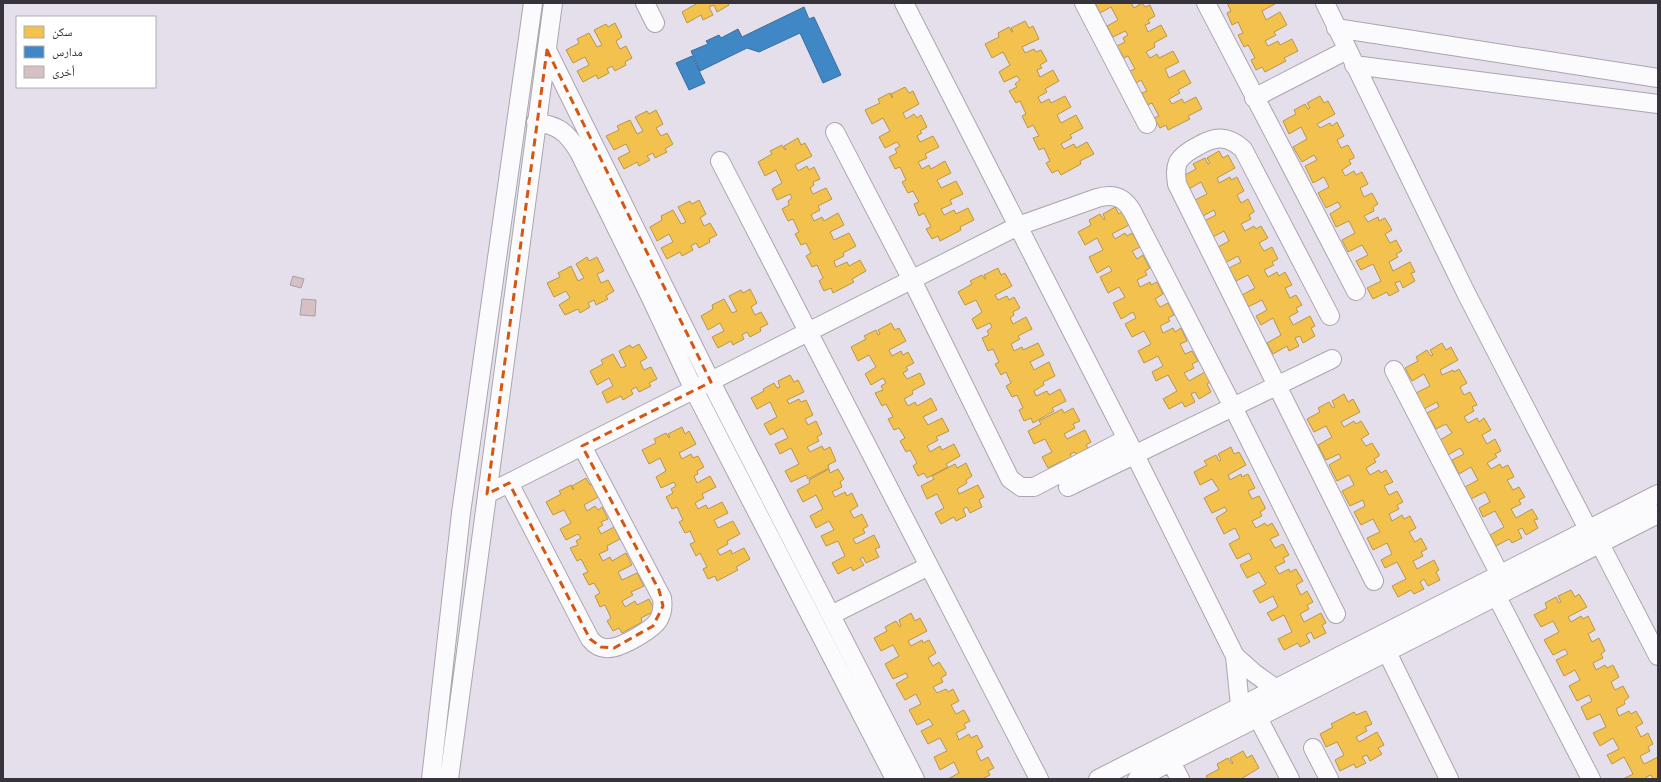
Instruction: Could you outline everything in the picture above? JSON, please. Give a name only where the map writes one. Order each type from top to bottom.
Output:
[{"type":"street","points":[[431,779],[461,513],[534,3]]},
{"type":"street","points":[[449,779],[553,3]]},
{"type":"street","points":[[645,3],[655,23]]},
{"type":"street","points":[[904,3],[1135,455],[1235,656],[1240,706]]},
{"type":"street","points":[[1084,3],[1147,124]]},
{"type":"street","points":[[1206,3],[1254,98],[1356,291]]},
{"type":"street","points":[[1325,3],[1466,293],[1588,529]]},
{"type":"street","points":[[1336,28],[1658,78]]},
{"type":"street","points":[[547,50],[711,382],[915,779]]},
{"type":"street","points":[[1254,98],[1350,57],[1658,104]]},
{"type":"street","points":[[536,122],[561,129],[572,140],[579,152],[649,294],[694,390],[895,779]]},
{"type":"street","points":[[835,132],[912,280],[1007,474],[1015,484],[1021,487],[1034,487],[1126,439]]},
{"type":"street","points":[[1330,316],[1243,149],[1237,143],[1229,139],[1220,138],[1211,139],[1184,154],[1178,163],[1175,173],[1177,184],[1374,581]]},
{"type":"street","points":[[720,161],[1039,779]]},
{"type":"street","points":[[487,494],[1018,226],[1105,195],[1114,195],[1122,198],[1130,208],[1234,407],[1336,614]]},
{"type":"street","points":[[1068,487],[1332,359]]},
{"type":"street","points":[[1394,370],[1499,574]]},
{"type":"street","points":[[509,483],[590,639],[601,647],[614,648],[621,645],[653,626],[662,614],[662,598],[582,446]]},
{"type":"street","points":[[1098,779],[1658,494]]},
{"type":"street","points":[[1148,777],[1171,762],[1658,514]]},
{"type":"street","points":[[1600,544],[1658,656]]},
{"type":"street","points":[[831,615],[929,566]]},
{"type":"street","points":[[1497,597],[1591,779]]},
{"type":"street","points":[[1387,652],[1449,779]]},
{"type":"street","points":[[1235,656],[1254,673],[1275,688]]},
{"type":"street","points":[[1258,718],[1290,779]]},
{"type":"street","points":[[1313,748],[1329,779]]},
{"type":"street","points":[[1171,762],[1180,779]]},
{"type":"highlighted area","points":[[547,50],[711,382],[582,446],[659,590],[663,606],[653,626],[614,648],[601,647],[590,639],[509,483],[487,494]]},
{"type":"building: سكن","points":[[695,3],[728,3],[729,5],[717,12],[714,5],[709,7],[713,15],[703,20],[701,15],[687,23],[682,12],[696,4]]},
{"type":"building: سكن","points":[[1095,3],[1131,3],[1134,8],[1142,3],[1145,7],[1150,5],[1155,16],[1148,20],[1150,23],[1145,25],[1148,32],[1161,25],[1167,36],[1154,43],[1155,47],[1146,52],[1150,58],[1157,54],[1159,58],[1173,51],[1179,62],[1165,69],[1169,78],[1184,70],[1191,83],[1178,90],[1180,93],[1169,99],[1172,104],[1182,99],[1184,103],[1196,97],[1202,109],[1188,116],[1190,119],[1168,130],[1166,125],[1160,128],[1154,118],[1159,116],[1152,103],[1147,105],[1142,93],[1147,91],[1141,80],[1136,83],[1130,71],[1135,69],[1128,56],[1124,58],[1117,46],[1125,42],[1123,38],[1128,35],[1125,31],[1113,37],[1107,26],[1118,20],[1111,7],[1100,13]]},
{"type":"building: سكن","points":[[1227,3],[1275,3],[1262,11],[1266,20],[1280,12],[1287,25],[1274,32],[1276,35],[1265,41],[1268,46],[1278,41],[1280,45],[1292,39],[1298,51],[1284,58],[1286,61],[1265,72],[1262,67],[1256,70],[1251,60],[1255,58],[1248,45],[1244,47],[1238,35],[1243,33],[1238,22],[1232,25],[1227,13],[1231,11]]},
{"type":"building: سكن","points":[[1025,21],[1029,28],[1033,26],[1039,39],[1022,47],[1025,53],[1034,49],[1036,52],[1041,50],[1047,61],[1040,65],[1042,68],[1037,70],[1040,77],[1053,70],[1059,81],[1045,89],[1047,92],[1038,97],[1041,103],[1049,99],[1051,103],[1065,96],[1071,107],[1057,115],[1061,123],[1076,115],[1083,128],[1070,135],[1072,138],[1061,144],[1064,149],[1074,144],[1076,148],[1087,142],[1094,154],[1080,161],[1081,164],[1061,175],[1058,170],[1052,173],[1046,163],[1050,161],[1044,148],[1039,150],[1033,138],[1039,136],[1033,125],[1028,128],[1022,116],[1026,114],[1020,101],[1016,103],[1009,91],[1017,87],[1015,84],[1020,80],[1017,76],[1004,82],[999,72],[1010,65],[1003,52],[992,58],[985,44],[999,37],[998,33],[1009,27],[1013,32],[1011,28]]},
{"type":"building: سكن","points":[[615,23],[622,37],[616,41],[620,49],[626,46],[632,58],[625,62],[626,65],[615,71],[612,66],[607,69],[609,73],[598,79],[596,75],[583,82],[577,71],[589,65],[585,57],[573,63],[566,50],[579,43],[577,39],[589,33],[597,47],[602,45],[594,30],[606,24],[608,27]]},
{"type":"building: سكن","points":[[905,87],[909,93],[913,91],[919,104],[903,113],[906,119],[914,114],[917,118],[921,115],[927,127],[920,131],[922,133],[917,136],[920,142],[933,136],[939,147],[925,154],[927,158],[918,162],[922,169],[929,165],[931,169],[945,161],[951,173],[937,180],[941,188],[956,181],[963,194],[950,200],[952,204],[941,209],[944,215],[954,210],[956,214],[968,208],[974,220],[960,227],[961,230],[940,241],[938,236],[932,239],[926,229],[931,227],[924,213],[919,216],[914,204],[919,202],[913,191],[908,193],[902,182],[906,180],[900,167],[895,169],[889,157],[897,153],[895,149],[900,146],[897,142],[885,148],[879,137],[890,131],[883,118],[872,124],[865,110],[880,103],[878,99],[890,93],[892,98],[893,97],[891,94]]},
{"type":"building: سكن","points":[[1320,96],[1324,103],[1328,101],[1335,114],[1317,124],[1320,128],[1330,123],[1332,126],[1337,122],[1344,136],[1337,140],[1341,148],[1348,145],[1354,156],[1354,158],[1349,160],[1351,164],[1342,170],[1345,176],[1354,171],[1356,175],[1362,172],[1368,184],[1360,188],[1364,197],[1372,193],[1378,204],[1373,207],[1374,211],[1364,216],[1368,222],[1378,217],[1379,221],[1385,218],[1392,230],[1385,234],[1390,243],[1396,240],[1402,251],[1396,254],[1398,257],[1389,262],[1393,271],[1410,262],[1415,272],[1411,273],[1415,281],[1403,288],[1400,281],[1395,283],[1399,291],[1389,296],[1387,292],[1373,299],[1367,288],[1381,281],[1373,264],[1361,270],[1356,261],[1368,255],[1362,245],[1348,252],[1342,240],[1355,233],[1349,221],[1336,227],[1330,214],[1341,207],[1338,202],[1326,208],[1318,193],[1329,187],[1324,177],[1313,183],[1305,166],[1317,160],[1314,155],[1302,162],[1293,147],[1307,139],[1301,127],[1289,134],[1283,121],[1296,114],[1294,110],[1305,104],[1308,109],[1310,108],[1307,103]]},
{"type":"building: سكن","points":[[656,110],[663,124],[656,128],[661,136],[667,133],[673,144],[665,149],[667,152],[655,158],[653,153],[647,156],[650,160],[639,166],[637,162],[624,169],[618,158],[630,152],[626,144],[614,150],[606,136],[619,130],[617,126],[630,120],[637,134],[643,131],[635,117],[647,111],[649,114]]},
{"type":"building: سكن","points":[[798,138],[801,145],[805,143],[812,156],[795,165],[798,171],[807,166],[809,170],[814,167],[820,179],[813,182],[814,185],[810,188],[813,194],[826,188],[832,199],[818,206],[820,210],[811,215],[814,221],[822,217],[824,221],[838,213],[844,225],[830,232],[834,240],[849,233],[856,246],[843,253],[844,256],[834,261],[836,267],[847,262],[849,266],[860,260],[866,271],[852,279],[854,282],[833,293],[831,288],[824,291],[819,281],[823,278],[817,265],[812,267],[806,256],[811,253],[806,243],[801,245],[795,234],[799,232],[793,219],[788,221],[782,209],[789,205],[788,201],[792,198],[790,194],[777,200],[772,189],[782,183],[776,170],[765,176],[758,162],[772,154],[770,151],[782,145],[785,150],[786,149],[784,146]]},
{"type":"building: سكن","points":[[1219,151],[1223,158],[1228,155],[1235,168],[1217,178],[1219,183],[1230,177],[1231,180],[1237,177],[1244,191],[1237,195],[1241,203],[1248,199],[1254,211],[1249,215],[1251,219],[1241,224],[1245,231],[1254,226],[1256,229],[1261,226],[1268,238],[1259,243],[1264,251],[1272,247],[1278,259],[1272,262],[1274,265],[1264,270],[1268,277],[1277,272],[1279,276],[1285,272],[1292,285],[1285,288],[1290,298],[1296,295],[1302,305],[1296,308],[1298,312],[1289,317],[1293,325],[1310,316],[1315,326],[1311,328],[1315,336],[1303,343],[1300,336],[1295,338],[1299,346],[1289,351],[1287,346],[1273,354],[1267,343],[1281,335],[1273,318],[1261,325],[1256,316],[1267,310],[1262,300],[1248,307],[1242,295],[1255,288],[1248,275],[1236,281],[1229,268],[1241,262],[1238,256],[1225,263],[1218,247],[1229,241],[1224,231],[1213,237],[1204,221],[1216,215],[1214,210],[1201,217],[1193,201],[1207,194],[1201,182],[1189,189],[1183,176],[1196,169],[1193,164],[1205,158],[1208,164],[1210,163],[1207,158]]},
{"type":"building: سكن","points":[[699,200],[706,214],[700,218],[704,226],[710,223],[717,235],[709,239],[710,242],[699,248],[696,243],[691,246],[693,250],[682,256],[680,252],[667,259],[661,248],[673,242],[669,234],[657,241],[650,227],[662,220],[661,216],[673,210],[681,224],[686,222],[678,207],[690,201],[692,204]]},
{"type":"building: سكن","points":[[1115,207],[1119,214],[1124,211],[1131,224],[1112,234],[1115,239],[1125,233],[1127,236],[1132,233],[1140,247],[1132,251],[1137,259],[1143,255],[1150,268],[1145,271],[1147,275],[1137,280],[1140,287],[1150,282],[1151,285],[1157,282],[1163,294],[1155,299],[1160,307],[1168,303],[1174,315],[1168,318],[1170,321],[1160,326],[1163,333],[1173,328],[1175,332],[1181,328],[1187,341],[1180,344],[1185,354],[1192,351],[1198,361],[1192,364],[1194,368],[1184,373],[1189,381],[1205,372],[1210,382],[1207,384],[1211,392],[1199,399],[1195,392],[1191,394],[1195,402],[1185,407],[1182,402],[1169,409],[1163,399],[1177,391],[1168,375],[1156,381],[1152,372],[1163,366],[1158,356],[1144,363],[1138,351],[1151,344],[1144,331],[1132,337],[1125,324],[1136,318],[1133,312],[1121,319],[1113,303],[1125,297],[1119,287],[1108,293],[1100,277],[1112,271],[1109,266],[1097,273],[1089,257],[1103,250],[1097,238],[1085,245],[1078,232],[1091,225],[1089,220],[1100,214],[1104,220],[1103,214]]},
{"type":"building: سكن","points":[[587,257],[589,261],[597,257],[604,271],[597,274],[601,283],[608,280],[614,291],[606,296],[608,299],[596,305],[594,300],[588,303],[590,307],[580,313],[578,309],[565,315],[559,305],[570,298],[566,291],[554,297],[547,283],[560,277],[558,273],[571,266],[578,281],[584,278],[576,264]]},
{"type":"building: سكن","points":[[998,268],[1001,275],[1005,273],[1012,286],[995,295],[998,300],[1007,296],[1009,300],[1014,297],[1020,308],[1013,312],[1014,315],[1010,318],[1013,324],[1026,317],[1032,329],[1018,336],[1020,339],[1011,344],[1014,351],[1022,347],[1023,350],[1038,343],[1044,355],[1030,362],[1034,370],[1049,362],[1055,376],[1043,382],[1044,385],[1034,391],[1036,396],[1047,391],[1049,395],[1060,389],[1066,401],[1052,408],[1054,411],[1033,423],[1031,418],[1024,421],[1019,410],[1023,408],[1017,395],[1012,397],[1006,386],[1011,383],[1006,372],[1001,375],[995,364],[999,362],[993,349],[988,351],[982,338],[989,335],[987,331],[992,327],[990,323],[977,329],[972,319],[982,312],[976,300],[965,305],[958,292],[972,284],[970,281],[982,275],[986,279],[984,275]]},
{"type":"building: سكن","points":[[750,289],[757,303],[751,307],[755,315],[761,312],[768,324],[760,328],[761,331],[750,337],[747,332],[742,335],[744,339],[733,345],[731,341],[718,348],[712,337],[724,331],[720,323],[708,330],[701,316],[713,309],[712,305],[724,299],[732,313],[737,311],[729,296],[741,290],[743,293]]},
{"type":"building: سكن","points":[[891,323],[895,330],[899,328],[906,341],[889,350],[892,356],[901,351],[903,355],[908,352],[914,363],[906,367],[908,370],[903,373],[907,379],[920,373],[925,384],[912,391],[913,394],[904,399],[908,406],[915,402],[917,406],[931,398],[937,410],[923,417],[928,425],[942,418],[949,431],[936,437],[938,440],[927,446],[930,452],[940,446],[942,450],[954,444],[960,456],[946,464],[948,467],[927,478],[924,473],[918,476],[913,466],[917,463],[910,450],[906,452],[900,441],[905,438],[899,428],[894,430],[888,419],[893,417],[886,404],[882,406],[875,393],[883,390],[881,386],[886,383],[883,378],[871,385],[865,374],[876,367],[869,355],[858,361],[851,347],[866,339],[864,336],[876,330],[878,335],[880,334],[878,330]]},
{"type":"building: سكن","points":[[1442,343],[1446,350],[1451,347],[1458,360],[1440,370],[1442,375],[1459,369],[1467,383],[1460,387],[1464,395],[1470,392],[1477,405],[1472,407],[1474,411],[1464,417],[1468,423],[1477,418],[1479,422],[1484,418],[1491,430],[1482,435],[1487,444],[1495,439],[1501,451],[1495,454],[1497,457],[1487,463],[1491,469],[1500,464],[1502,468],[1508,465],[1514,477],[1507,480],[1513,490],[1519,487],[1525,497],[1519,500],[1521,504],[1511,509],[1516,518],[1532,509],[1538,519],[1534,520],[1538,528],[1526,535],[1522,528],[1518,530],[1522,538],[1512,543],[1509,539],[1496,546],[1490,535],[1504,527],[1495,511],[1483,517],[1479,508],[1490,502],[1485,492],[1471,499],[1465,487],[1478,480],[1471,467],[1459,474],[1452,460],[1464,454],[1460,448],[1448,455],[1440,440],[1452,433],[1446,424],[1436,429],[1427,413],[1439,407],[1437,402],[1424,409],[1416,393],[1430,386],[1424,374],[1412,381],[1405,368],[1418,361],[1416,357],[1427,350],[1431,356],[1433,355],[1430,350]]},
{"type":"building: سكن","points":[[639,344],[647,358],[640,362],[644,370],[651,367],[657,379],[649,383],[651,386],[639,392],[636,387],[631,390],[633,394],[623,400],[621,396],[607,403],[602,392],[613,386],[609,378],[597,385],[590,371],[603,364],[601,360],[613,354],[621,368],[626,366],[619,351],[630,345],[632,348]]},
{"type":"building: سكن","points":[[790,375],[794,382],[798,380],[804,392],[787,400],[789,404],[799,399],[801,402],[806,400],[813,415],[805,419],[808,425],[816,421],[822,434],[817,437],[819,441],[807,447],[810,452],[822,446],[824,450],[830,447],[836,461],[828,465],[829,468],[808,479],[806,475],[791,482],[785,471],[799,464],[791,448],[780,454],[775,444],[788,438],[783,428],[770,435],[764,424],[777,417],[770,402],[757,409],[751,398],[764,391],[763,389],[774,383],[777,388],[780,387],[778,381]]},
{"type":"building: سكن","points":[[1344,394],[1348,402],[1353,399],[1360,412],[1341,422],[1344,427],[1354,421],[1356,424],[1361,421],[1369,434],[1361,439],[1366,446],[1372,443],[1379,454],[1379,456],[1374,459],[1376,462],[1366,468],[1370,475],[1379,470],[1381,473],[1386,470],[1393,482],[1384,486],[1389,495],[1397,491],[1403,502],[1397,505],[1399,509],[1389,514],[1392,521],[1402,515],[1404,519],[1410,516],[1416,528],[1409,532],[1415,542],[1421,538],[1427,549],[1421,552],[1423,556],[1413,561],[1417,569],[1434,560],[1439,570],[1436,572],[1440,580],[1428,586],[1424,579],[1420,582],[1424,589],[1414,594],[1411,590],[1398,597],[1392,586],[1406,579],[1397,562],[1385,568],[1381,560],[1392,554],[1387,543],[1373,550],[1367,538],[1380,532],[1373,519],[1361,525],[1354,512],[1365,506],[1363,500],[1350,506],[1342,491],[1354,485],[1349,475],[1337,481],[1329,465],[1341,458],[1339,454],[1326,460],[1318,445],[1332,437],[1326,426],[1314,432],[1307,419],[1320,412],[1318,408],[1329,402],[1333,408],[1335,407],[1332,401]]},
{"type":"building: سكن","points":[[1073,408],[1080,421],[1073,424],[1075,428],[1064,434],[1067,439],[1085,430],[1091,442],[1086,445],[1090,451],[1078,458],[1075,452],[1070,454],[1074,461],[1064,466],[1062,461],[1048,468],[1042,457],[1052,452],[1045,439],[1034,444],[1028,431],[1041,424],[1039,421],[1062,409],[1064,413]]},
{"type":"building: سكن","points":[[682,427],[685,434],[689,431],[696,444],[679,453],[682,459],[691,454],[693,458],[698,456],[704,467],[697,471],[698,474],[694,476],[697,483],[710,476],[716,487],[702,494],[704,498],[695,503],[698,509],[706,505],[708,509],[722,502],[728,513],[714,520],[718,528],[733,521],[740,534],[727,541],[728,544],[717,550],[720,555],[731,550],[732,554],[744,548],[750,559],[736,567],[738,570],[717,581],[715,576],[708,579],[703,569],[707,567],[700,553],[696,556],[690,544],[695,542],[690,531],[685,533],[679,522],[683,520],[677,507],[672,509],[666,497],[673,493],[671,489],[676,486],[674,482],[661,488],[656,477],[666,471],[660,458],[649,464],[642,450],[656,443],[654,439],[666,433],[669,438],[670,437],[668,434]]},
{"type":"building: سكن","points":[[1231,447],[1234,454],[1239,452],[1246,465],[1228,475],[1230,480],[1241,474],[1242,477],[1248,474],[1255,488],[1248,491],[1252,499],[1259,496],[1265,507],[1265,509],[1260,512],[1262,516],[1252,521],[1256,528],[1265,523],[1267,526],[1272,523],[1279,535],[1270,539],[1275,548],[1283,544],[1289,555],[1283,558],[1285,562],[1275,567],[1279,574],[1289,569],[1290,572],[1296,569],[1303,581],[1296,585],[1301,595],[1307,591],[1313,602],[1307,605],[1309,609],[1300,614],[1304,622],[1321,613],[1326,623],[1322,625],[1326,633],[1314,639],[1311,632],[1306,635],[1310,642],[1300,647],[1298,643],[1284,650],[1278,639],[1292,632],[1284,615],[1272,621],[1267,613],[1278,607],[1273,596],[1260,603],[1253,591],[1266,584],[1259,572],[1247,578],[1240,565],[1252,559],[1249,553],[1237,559],[1229,544],[1240,538],[1235,528],[1224,534],[1216,518],[1227,511],[1225,507],[1212,513],[1204,498],[1219,490],[1212,479],[1200,485],[1194,472],[1207,465],[1204,461],[1216,455],[1219,461],[1221,460],[1218,454]]},
{"type":"building: سكن","points":[[966,463],[972,476],[966,480],[967,483],[957,489],[959,494],[978,485],[984,497],[979,500],[982,507],[970,513],[967,507],[963,509],[966,516],[956,521],[954,517],[941,524],[935,513],[944,508],[937,494],[927,499],[921,486],[934,479],[932,476],[955,464],[957,468]]},
{"type":"building: سكن","points":[[829,469],[830,473],[838,469],[844,479],[840,482],[842,487],[832,492],[835,497],[845,492],[847,496],[852,493],[858,506],[850,511],[854,518],[862,514],[868,526],[863,529],[865,533],[853,539],[856,544],[874,535],[880,547],[875,549],[879,557],[866,563],[863,557],[860,559],[864,565],[853,571],[851,567],[838,574],[832,563],[845,556],[838,541],[826,546],[821,536],[834,530],[829,521],[816,528],[810,516],[823,509],[816,495],[803,502],[797,490],[810,483],[809,480]]},
{"type":"building: سكن","points":[[586,478],[590,485],[594,483],[600,496],[584,505],[587,511],[595,506],[598,510],[602,507],[608,519],[601,522],[603,525],[598,528],[601,534],[614,527],[620,539],[607,546],[608,550],[599,554],[603,561],[610,557],[612,561],[626,553],[632,565],[618,572],[622,580],[637,573],[644,586],[631,592],[633,595],[622,601],[625,607],[635,601],[637,605],[649,599],[655,611],[641,618],[642,622],[622,633],[619,628],[613,631],[607,621],[611,618],[605,605],[600,607],[595,596],[600,593],[594,583],[589,585],[583,574],[588,572],[581,559],[577,561],[570,548],[578,545],[576,541],[581,538],[578,534],[566,540],[560,529],[571,523],[564,510],[553,515],[546,502],[561,494],[559,491],[571,485],[573,490],[574,489],[572,486]]},
{"type":"building: سكن","points":[[1571,590],[1575,597],[1579,594],[1587,607],[1568,617],[1571,622],[1581,616],[1583,619],[1588,616],[1595,630],[1588,634],[1592,642],[1599,638],[1605,651],[1601,654],[1603,658],[1593,663],[1596,670],[1605,665],[1607,668],[1613,665],[1619,677],[1611,682],[1615,690],[1623,686],[1629,697],[1624,701],[1625,704],[1616,709],[1619,716],[1629,711],[1631,714],[1636,711],[1643,723],[1636,727],[1641,737],[1648,733],[1653,744],[1648,747],[1650,751],[1640,756],[1644,764],[1658,757],[1658,779],[1653,779],[1651,775],[1646,777],[1647,779],[1623,779],[1633,774],[1624,757],[1612,764],[1607,755],[1619,749],[1613,738],[1600,746],[1593,733],[1606,727],[1600,714],[1587,720],[1581,707],[1592,701],[1589,695],[1577,701],[1569,686],[1580,680],[1575,670],[1564,676],[1556,660],[1568,654],[1565,649],[1553,655],[1544,640],[1559,632],[1553,621],[1541,627],[1534,615],[1547,608],[1545,603],[1556,597],[1559,603],[1561,602],[1558,596]]},
{"type":"building: سكن","points":[[911,613],[915,621],[920,618],[927,631],[908,641],[911,646],[922,640],[923,643],[929,640],[936,653],[928,658],[933,666],[939,662],[946,673],[946,675],[941,678],[943,682],[933,687],[937,693],[946,689],[948,692],[953,689],[959,701],[951,705],[956,714],[964,710],[970,721],[964,724],[966,728],[956,733],[959,740],[969,734],[971,738],[977,735],[983,747],[976,751],[981,761],[988,757],[994,768],[988,771],[990,775],[982,779],[948,779],[959,773],[954,762],[940,770],[934,757],[947,751],[940,738],[928,744],[921,731],[933,725],[929,719],[917,725],[909,710],[921,704],[916,694],[905,700],[896,684],[908,677],[906,673],[893,679],[885,664],[899,656],[893,645],[881,651],[874,638],[887,631],[885,627],[896,621],[900,627],[899,620]]},
{"type":"building: سكن","points":[[1366,711],[1372,724],[1365,727],[1367,731],[1356,737],[1359,742],[1377,732],[1384,745],[1378,748],[1382,754],[1370,761],[1367,755],[1362,757],[1366,763],[1356,768],[1354,764],[1340,771],[1335,760],[1344,755],[1337,742],[1326,747],[1320,734],[1333,727],[1331,724],[1354,712],[1356,715]]},
{"type":"building: سكن","points":[[1243,751],[1247,758],[1252,755],[1259,768],[1241,779],[1208,779],[1206,776],[1219,769],[1217,764],[1228,758],[1232,764],[1233,763],[1230,758]]},
{"type":"building: مدارس","points":[[804,7],[809,19],[814,17],[841,75],[823,83],[800,33],[759,52],[747,48],[700,71],[691,51],[708,44],[706,41],[719,35],[721,38],[738,29],[742,37]]},
{"type":"building: مدارس","points":[[692,56],[705,83],[689,90],[676,63]]},
{"type":"building: أخرى","points":[[293,276],[304,279],[301,288],[290,285]]},
{"type":"building: أخرى","points":[[302,299],[316,300],[315,316],[300,315]]}]
